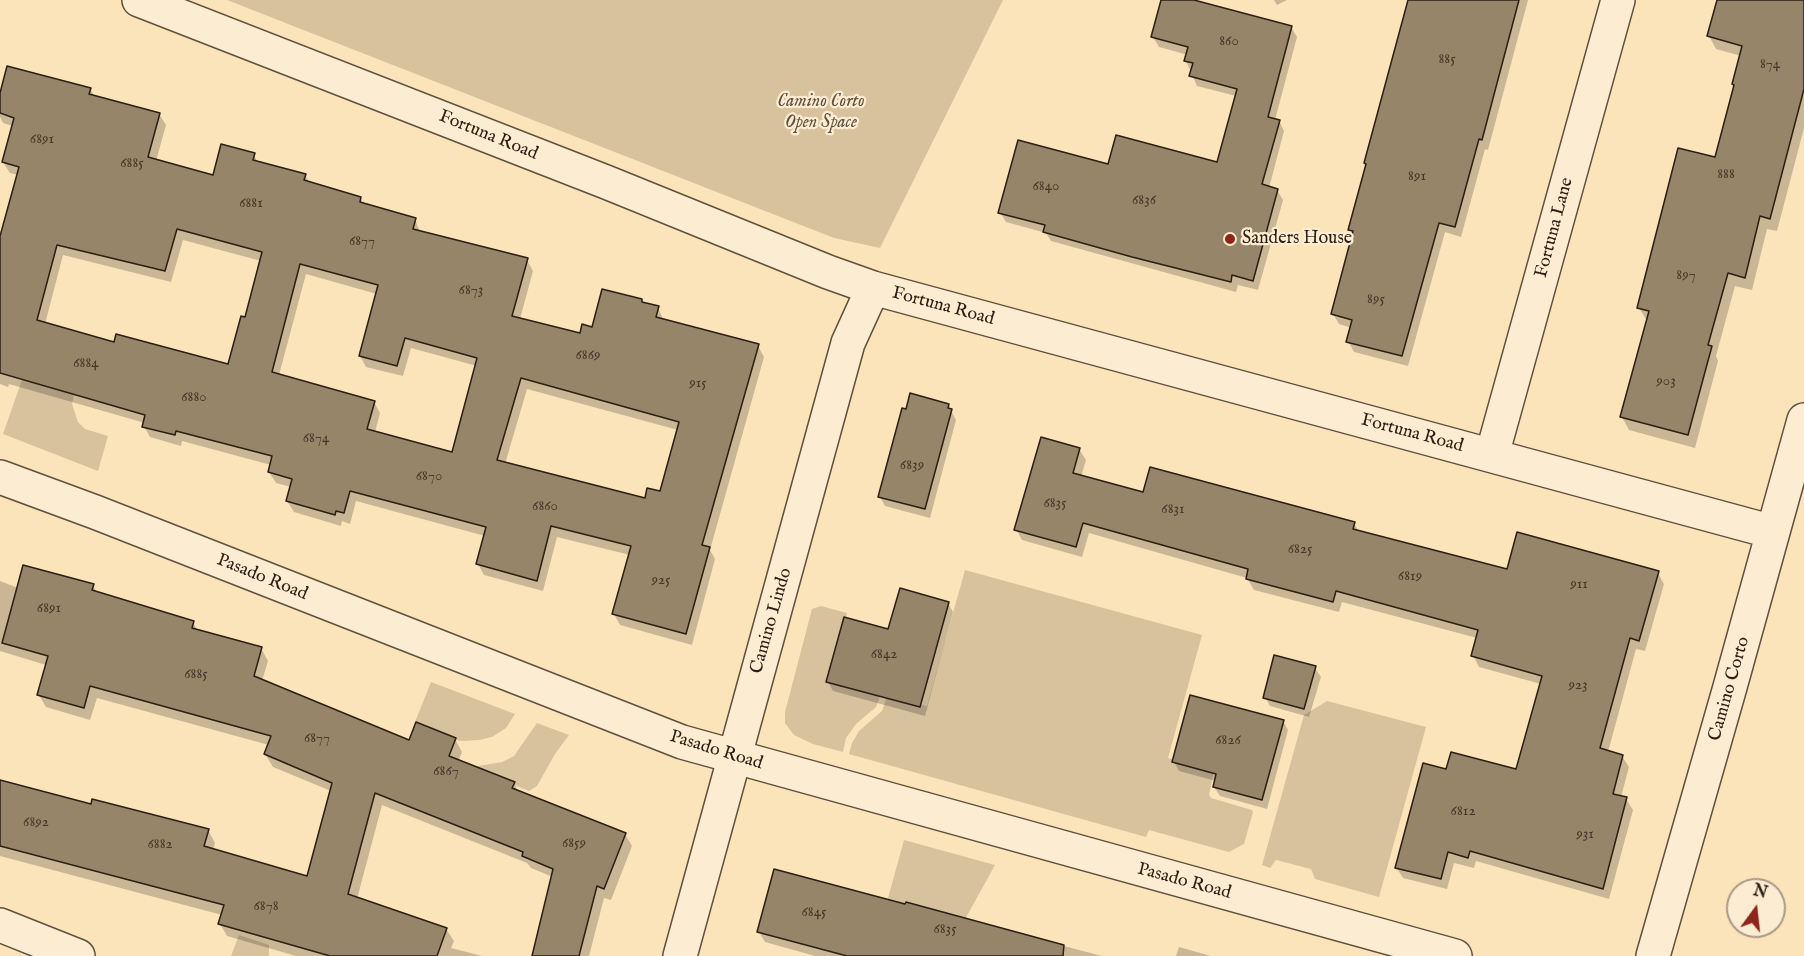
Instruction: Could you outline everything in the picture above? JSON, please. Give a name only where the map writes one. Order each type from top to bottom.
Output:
[{"type":"street","name":"Fortuna Road","points":[[139,0],[873,288],[1773,532]]},
{"type":"street","name":"Fortuna Lane","points":[[1492,456],[1618,0]]},
{"type":"street","name":"Camino Lindo","points":[[680,956],[848,343],[873,288]]},
{"type":"street","name":"Camino Corto","points":[[1653,956],[1804,420]]},
{"type":"street","name":"Pasado Road","points":[[0,477],[682,742],[1455,956]]},
{"type":"street","points":[[0,925],[78,956]]},
{"type":"green space","name":"Camino Corto Open Space","points":[[227,0],[1003,0],[880,248],[834,238]]},
{"type":"green space","points":[[23,377],[74,394],[72,404],[78,422],[85,429],[108,436],[98,471],[3,434]]},
{"type":"green space","points":[[965,570],[1202,635],[1168,758],[1214,771],[1209,795],[1211,798],[1252,810],[1244,844],[1229,852],[1149,830],[1146,837],[849,754],[859,731],[882,711],[887,696],[927,706]]},
{"type":"green space","points":[[821,606],[847,613],[830,680],[881,694],[876,707],[856,724],[846,738],[843,752],[813,744],[794,735],[785,723],[785,712],[812,609]]},
{"type":"green space","points":[[431,682],[515,714],[506,728],[492,737],[462,741],[438,737],[413,727]]},
{"type":"green space","points":[[1327,701],[1426,727],[1379,897],[1315,879],[1311,869],[1276,860],[1270,868],[1262,865],[1304,715]]},
{"type":"green space","points":[[537,723],[569,735],[537,786],[529,791],[477,770],[478,766],[502,762],[514,756]]},
{"type":"green space","points":[[904,840],[995,865],[963,923],[872,956]]},
{"type":"green space","points":[[239,935],[269,945],[269,956],[231,956]]},
{"type":"building","points":[[1161,0],[1194,0],[1292,26],[1268,117],[1280,120],[1262,184],[1278,189],[1253,281],[1232,275],[1231,282],[1132,257],[1043,232],[1045,225],[998,213],[1018,140],[1108,164],[1116,135],[1217,162],[1237,89],[1189,76],[1193,63],[1184,61],[1188,47],[1151,37]]},
{"type":"building","points":[[1408,0],[1519,0],[1482,140],[1479,139],[1455,227],[1439,223],[1402,356],[1346,342],[1352,320],[1331,314],[1353,231],[1348,230],[1366,164],[1364,163]]},
{"type":"building","points":[[1717,0],[1804,0],[1804,89],[1770,219],[1760,216],[1745,278],[1728,273],[1708,345],[1712,346],[1688,435],[1620,417],[1649,311],[1637,308],[1678,148],[1715,157],[1734,85],[1732,84],[1742,46],[1707,36]]},
{"type":"building","points":[[7,66],[91,88],[89,94],[160,113],[148,157],[213,175],[221,144],[255,153],[253,160],[306,174],[304,180],[361,197],[360,202],[416,218],[413,229],[528,258],[512,316],[580,333],[582,324],[592,327],[602,289],[642,299],[642,302],[659,306],[656,317],[759,344],[702,545],[710,547],[686,634],[612,614],[631,546],[551,526],[537,581],[476,564],[486,527],[350,491],[344,513],[336,511],[335,515],[286,501],[292,479],[268,472],[272,456],[176,431],[175,435],[142,427],[145,415],[0,373],[0,236],[19,167],[2,162],[14,118],[0,113],[0,93]],"holes":[[[177,229],[262,252],[245,317],[241,316],[228,364],[116,334],[114,342],[37,320],[57,245],[165,271]],[[300,264],[378,285],[359,356],[397,366],[405,338],[477,358],[452,452],[367,429],[375,401],[272,372]],[[521,378],[679,422],[660,491],[647,488],[645,498],[497,460]]]},
{"type":"building","points":[[910,393],[949,404],[948,408],[952,409],[925,509],[878,497],[902,408],[906,409]]},
{"type":"building","points":[[1041,437],[1080,448],[1073,473],[1143,492],[1150,467],[1355,522],[1353,529],[1507,569],[1517,532],[1659,571],[1639,641],[1630,638],[1600,748],[1623,755],[1613,794],[1627,797],[1603,889],[1470,851],[1468,858],[1448,852],[1441,879],[1395,868],[1423,763],[1446,769],[1451,752],[1516,769],[1542,676],[1471,656],[1478,630],[1336,591],[1333,602],[1246,579],[1248,569],[1083,523],[1076,547],[1014,530]]},
{"type":"building","points":[[23,565],[94,584],[92,590],[194,621],[192,628],[262,647],[254,676],[409,740],[416,722],[456,738],[449,756],[515,782],[512,788],[626,833],[604,889],[597,886],[579,956],[532,956],[553,869],[522,856],[523,852],[375,793],[348,894],[447,928],[437,956],[330,956],[218,924],[224,905],[0,846],[0,780],[91,804],[92,799],[209,829],[204,846],[307,876],[332,783],[264,754],[271,736],[90,686],[84,708],[37,695],[48,656],[2,643]]},
{"type":"building","points":[[900,588],[949,602],[920,707],[826,682],[844,617],[888,629]]},
{"type":"building","points":[[1274,655],[1316,666],[1304,709],[1263,698]]},
{"type":"building","points":[[1190,695],[1284,720],[1262,800],[1213,787],[1216,774],[1172,762]]},
{"type":"building","points":[[774,869],[1064,945],[1063,956],[847,956],[757,932]]},
{"type":"place","name":"Sanders House","points":[[1230,239]]}]
